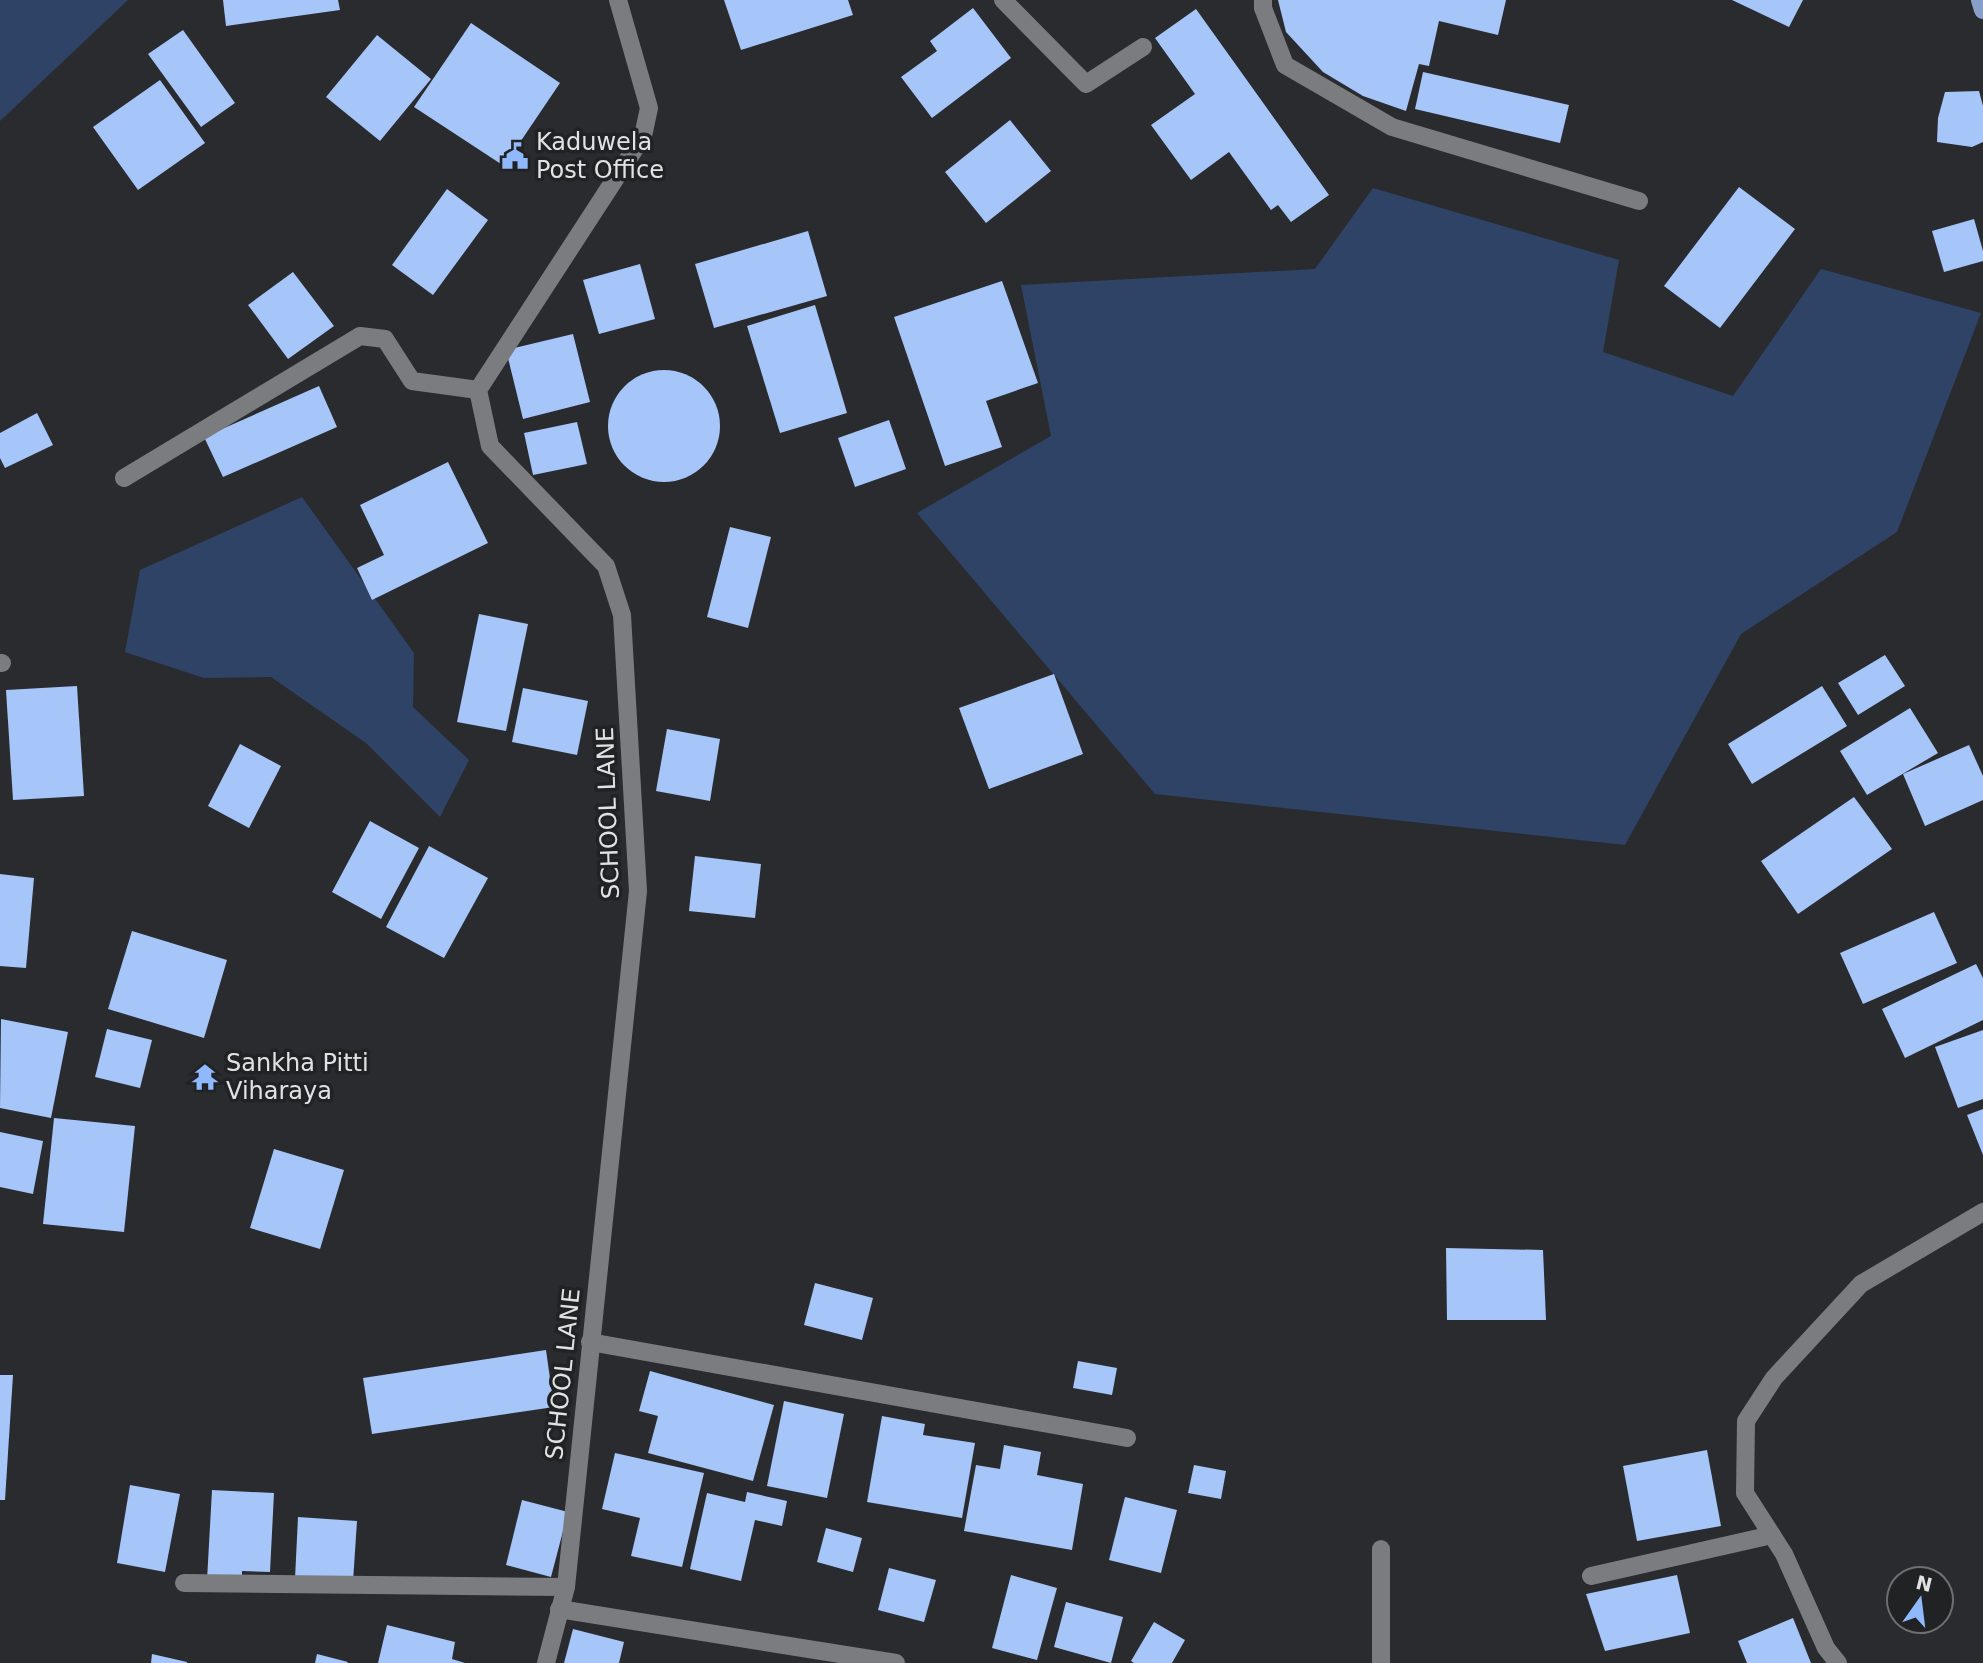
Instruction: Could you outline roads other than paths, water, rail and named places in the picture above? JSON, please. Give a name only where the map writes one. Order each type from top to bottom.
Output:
[{"type":"main road","points":[[1980,0],[1983,10]]},
{"type":"street","points":[[124,478],[360,336],[385,339],[412,381],[478,390],[643,136],[649,108],[618,0]]},
{"type":"street","points":[[1003,0],[1086,84],[1143,47]]},
{"type":"street","points":[[1263,0],[1263,8],[1284,65],[1392,127],[1639,201]]},
{"type":"street","name":"SCHOOL LANE","points":[[478,390],[490,446],[606,566],[622,615],[639,891],[566,1587],[546,1663]]},
{"type":"street","points":[[1838,1663],[1826,1648],[1784,1554],[1745,1493],[1746,1421],[1774,1378],[1861,1284],[1983,1212]]},
{"type":"street","points":[[590,1342],[1127,1438]]},
{"type":"street","points":[[1591,1576],[1772,1535]]},
{"type":"street","points":[[1381,1549],[1381,1663]]},
{"type":"street","points":[[184,1583],[566,1587]]},
{"type":"street","points":[[559,1609],[896,1663]]},
{"type":"street","points":[[1826,1648],[1849,1663]]},
{"type":"place","name":"Kaduwela Post Office","points":[[515,156]]},
{"type":"place","name":"Sankha Pitti Viharaya","points":[[205,1077]]}]
